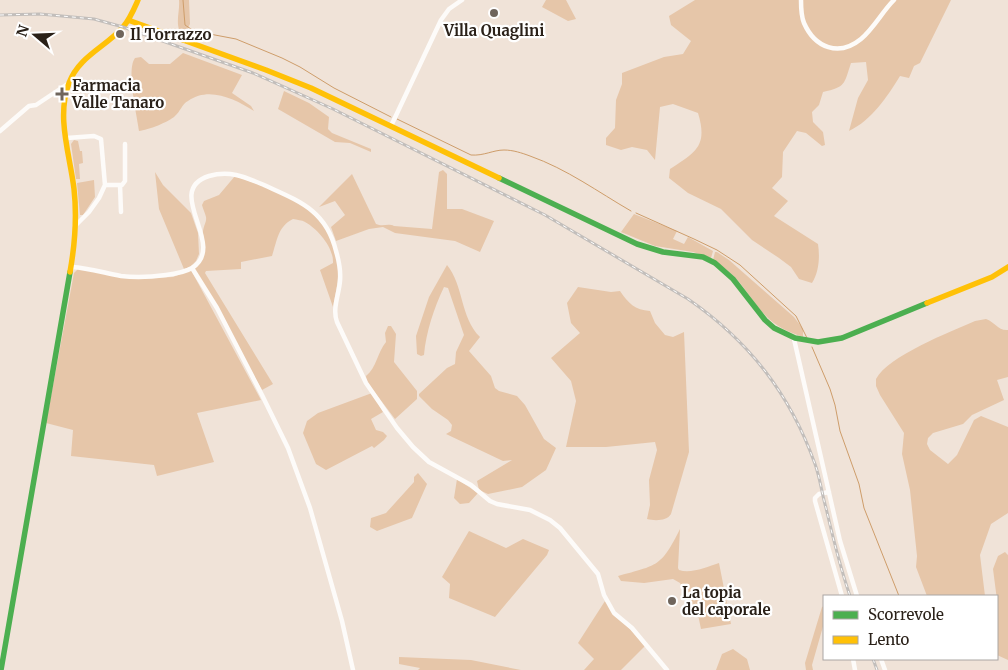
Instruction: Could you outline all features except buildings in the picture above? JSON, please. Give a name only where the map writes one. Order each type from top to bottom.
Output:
[{"type":"street","points":[[1,670],[72,267],[75,226],[74,190],[63,108],[69,83],[79,65],[117,33],[128,20],[138,0]]},
{"type":"street","points":[[391,126],[440,20],[450,8],[462,0]]},
{"type":"street","points":[[801,0],[805,23],[814,39],[828,47],[842,48],[860,39],[894,0]]},
{"type":"street","points":[[128,20],[293,80],[637,244],[652,249],[710,260],[730,275],[765,320],[778,331],[794,338],[816,343],[842,338],[992,277],[1008,267]]},
{"type":"street","points":[[0,131],[29,106],[36,105],[69,83]]},
{"type":"street","points":[[67,138],[94,136],[101,139],[105,185],[89,212],[75,226]]},
{"type":"street","points":[[105,185],[120,186],[124,184],[125,144]]},
{"type":"street","points":[[72,267],[133,277],[166,275],[192,268],[200,258],[203,243],[192,206],[191,194],[194,185],[206,177],[224,173],[238,174],[282,194],[318,215],[325,222],[333,238],[339,263],[336,318],[366,383],[397,428],[429,462],[471,486],[490,501],[530,510],[550,520],[560,528],[598,574],[604,595],[614,613],[632,628],[667,670]]},
{"type":"street","points":[[120,186],[120,212]]},
{"type":"street","points":[[192,268],[217,308],[288,448],[310,508],[342,621],[353,670]]},
{"type":"street","points":[[794,338],[840,541],[857,595]]},
{"type":"street","points":[[829,492],[819,494],[815,499],[842,595]]},
{"type":"shaded area","points":[[179,0],[189,0],[190,24],[187,30],[183,31],[178,26]]},
{"type":"shaded area","points":[[546,0],[566,0],[576,19],[568,21],[542,7]]},
{"type":"shaded area","points":[[695,0],[951,0],[920,63],[914,66],[909,78],[900,76],[884,100],[865,121],[849,131],[858,98],[868,80],[866,62],[851,63],[843,84],[823,92],[819,105],[812,112],[813,122],[823,132],[825,145],[822,146],[806,133],[797,131],[783,152],[782,177],[772,188],[788,201],[774,216],[818,244],[818,264],[812,283],[799,279],[791,267],[752,240],[721,209],[688,193],[669,178],[670,169],[693,153],[700,141],[702,133],[698,113],[673,104],[660,107],[655,160],[647,150],[632,147],[621,150],[606,145],[606,138],[615,128],[616,100],[622,84],[622,73],[664,57],[683,54],[691,41],[671,25],[669,16]]},
{"type":"shaded area","points":[[183,53],[242,75],[232,93],[251,106],[254,111],[239,102],[222,96],[204,95],[186,102],[177,114],[168,121],[139,131],[132,82],[135,58],[141,57],[149,64],[170,64]]},
{"type":"shaded area","points":[[284,91],[309,103],[329,117],[328,129],[332,133],[371,149],[371,152],[350,143],[335,142],[278,109]]},
{"type":"shaded area","points":[[74,140],[78,141],[80,151],[82,151],[83,163],[79,164],[80,179],[76,179],[71,144]]},
{"type":"shaded area","points":[[443,170],[447,174],[447,209],[462,209],[494,221],[480,252],[455,241],[395,233],[383,227],[369,229],[336,241],[331,227],[345,215],[335,201],[319,207],[352,174],[376,224],[432,229],[439,172]]},
{"type":"shaded area","points":[[155,172],[163,185],[191,213],[198,233],[199,254],[196,261],[190,267],[184,269],[159,209]]},
{"type":"shaded area","points":[[235,176],[289,198],[317,216],[327,228],[337,258],[338,277],[333,307],[320,270],[333,263],[331,251],[320,234],[302,221],[293,219],[284,226],[272,256],[241,262],[241,269],[206,271],[205,273],[273,384],[262,390],[194,269],[201,261],[203,252],[203,232],[206,219],[202,205],[204,201],[219,195]]},
{"type":"shaded area","points":[[94,180],[95,197],[83,215],[80,215],[77,183]]},
{"type":"shaded area","points":[[634,214],[677,231],[673,239],[684,244],[688,237],[713,251],[711,258],[693,252],[655,246],[621,232]]},
{"type":"shaded area","points":[[715,252],[729,260],[794,317],[803,329],[803,337],[781,327],[766,316],[737,279],[713,260]]},
{"type":"shaded area","points":[[447,265],[457,282],[469,320],[480,337],[469,351],[491,376],[495,388],[517,396],[525,405],[544,439],[556,448],[546,470],[522,487],[488,494],[479,490],[477,481],[512,460],[503,461],[446,434],[451,431],[452,425],[419,396],[447,368],[455,364],[456,352],[464,335],[448,288],[444,287],[431,320],[424,355],[417,354],[416,336],[429,297]]},
{"type":"shaded area","points":[[78,269],[153,278],[173,277],[191,270],[261,400],[197,413],[214,462],[157,476],[154,465],[71,456],[73,430],[46,423],[74,273]]},
{"type":"shaded area","points":[[578,287],[611,292],[620,291],[632,305],[650,311],[655,323],[665,335],[673,337],[684,332],[689,452],[671,514],[664,519],[647,519],[650,505],[649,480],[657,450],[655,442],[606,447],[566,447],[576,401],[571,381],[551,358],[580,333],[571,323],[567,303]]},
{"type":"shaded area","points":[[986,319],[999,328],[1008,330],[1008,377],[997,380],[1004,400],[972,415],[963,424],[933,433],[928,438],[927,444],[930,450],[948,464],[957,455],[974,420],[981,416],[1008,427],[1008,513],[991,524],[980,555],[985,595],[927,595],[916,567],[917,556],[910,490],[902,454],[904,433],[880,395],[876,386],[876,379],[883,370],[906,353],[975,321]]},
{"type":"shaded area","points":[[388,326],[391,326],[396,334],[394,362],[417,391],[417,399],[395,419],[367,382],[366,376],[386,342],[385,333]]},
{"type":"shaded area","points":[[372,393],[383,412],[371,419],[376,430],[383,432],[387,436],[384,440],[374,448],[372,446],[326,470],[316,464],[303,433],[307,421],[318,413]]},
{"type":"shaded area","points":[[418,473],[427,484],[412,518],[377,531],[370,527],[371,518],[386,513],[414,482],[414,477]]},
{"type":"shaded area","points":[[457,479],[478,493],[469,503],[460,504],[454,498]]},
{"type":"shaded area","points":[[680,529],[679,570],[694,571],[719,563],[731,624],[701,629],[697,610],[691,607],[680,583],[673,579],[644,583],[621,581],[618,576],[657,563],[668,551]]},
{"type":"shaded area","points":[[469,531],[506,548],[523,539],[549,550],[547,555],[495,617],[449,598],[450,584],[442,577]]},
{"type":"shaded area","points":[[1005,552],[1008,555],[1008,660],[998,655],[998,595],[996,595],[993,569],[998,556]]},
{"type":"shaded area","points":[[605,601],[645,646],[621,670],[584,670],[594,659],[578,643]]},
{"type":"shaded area","points":[[822,607],[823,626],[812,665],[813,670],[806,670],[805,663]]},
{"type":"shaded area","points":[[733,649],[747,659],[750,670],[716,670],[722,654]]},
{"type":"shaded area","points":[[399,657],[471,660],[521,670],[418,670],[420,668],[399,664]]},
{"type":"waterway","points":[[183,0],[185,25],[194,31],[236,39],[282,58],[334,88],[391,117]]},
{"type":"waterway","points":[[397,119],[471,155],[507,150],[544,161],[570,174],[631,211]]},
{"type":"waterway","points":[[636,213],[717,250],[740,265],[796,316],[807,338]]},
{"type":"waterway","points":[[812,347],[830,389],[840,431],[859,484],[864,508],[899,595]]},
{"type":"railway","points":[[0,15],[40,14],[94,19],[123,27],[253,73],[333,109],[545,215],[688,299],[710,315],[748,351],[780,392],[793,415],[817,469],[850,595]]},
{"type":"railway","points":[[873,660],[877,670]]},
{"type":"traffic: fast","points":[[499,178],[637,244],[663,252],[703,257],[715,263],[733,279],[765,320],[774,328],[795,338],[818,342],[842,338],[927,303]]},
{"type":"traffic: fast","points":[[1,670],[70,272]]},
{"type":"traffic: slow","points":[[70,272],[74,241],[75,209],[74,189],[65,136],[65,96],[73,74],[79,66],[123,27],[138,0]]},
{"type":"traffic: slow","points":[[128,20],[311,88],[499,178]]},
{"type":"traffic: slow","points":[[927,303],[992,277],[1008,267]]},
{"type":"place","name":"Villa Quaglini","points":[[494,13]]},
{"type":"place","name":"Il Torrazzo","points":[[120,34]]},
{"type":"place","name":"Farmacia Valle Tanaro","points":[[62,94]]},
{"type":"place","name":"La topia del caporale","points":[[672,601]]}]
